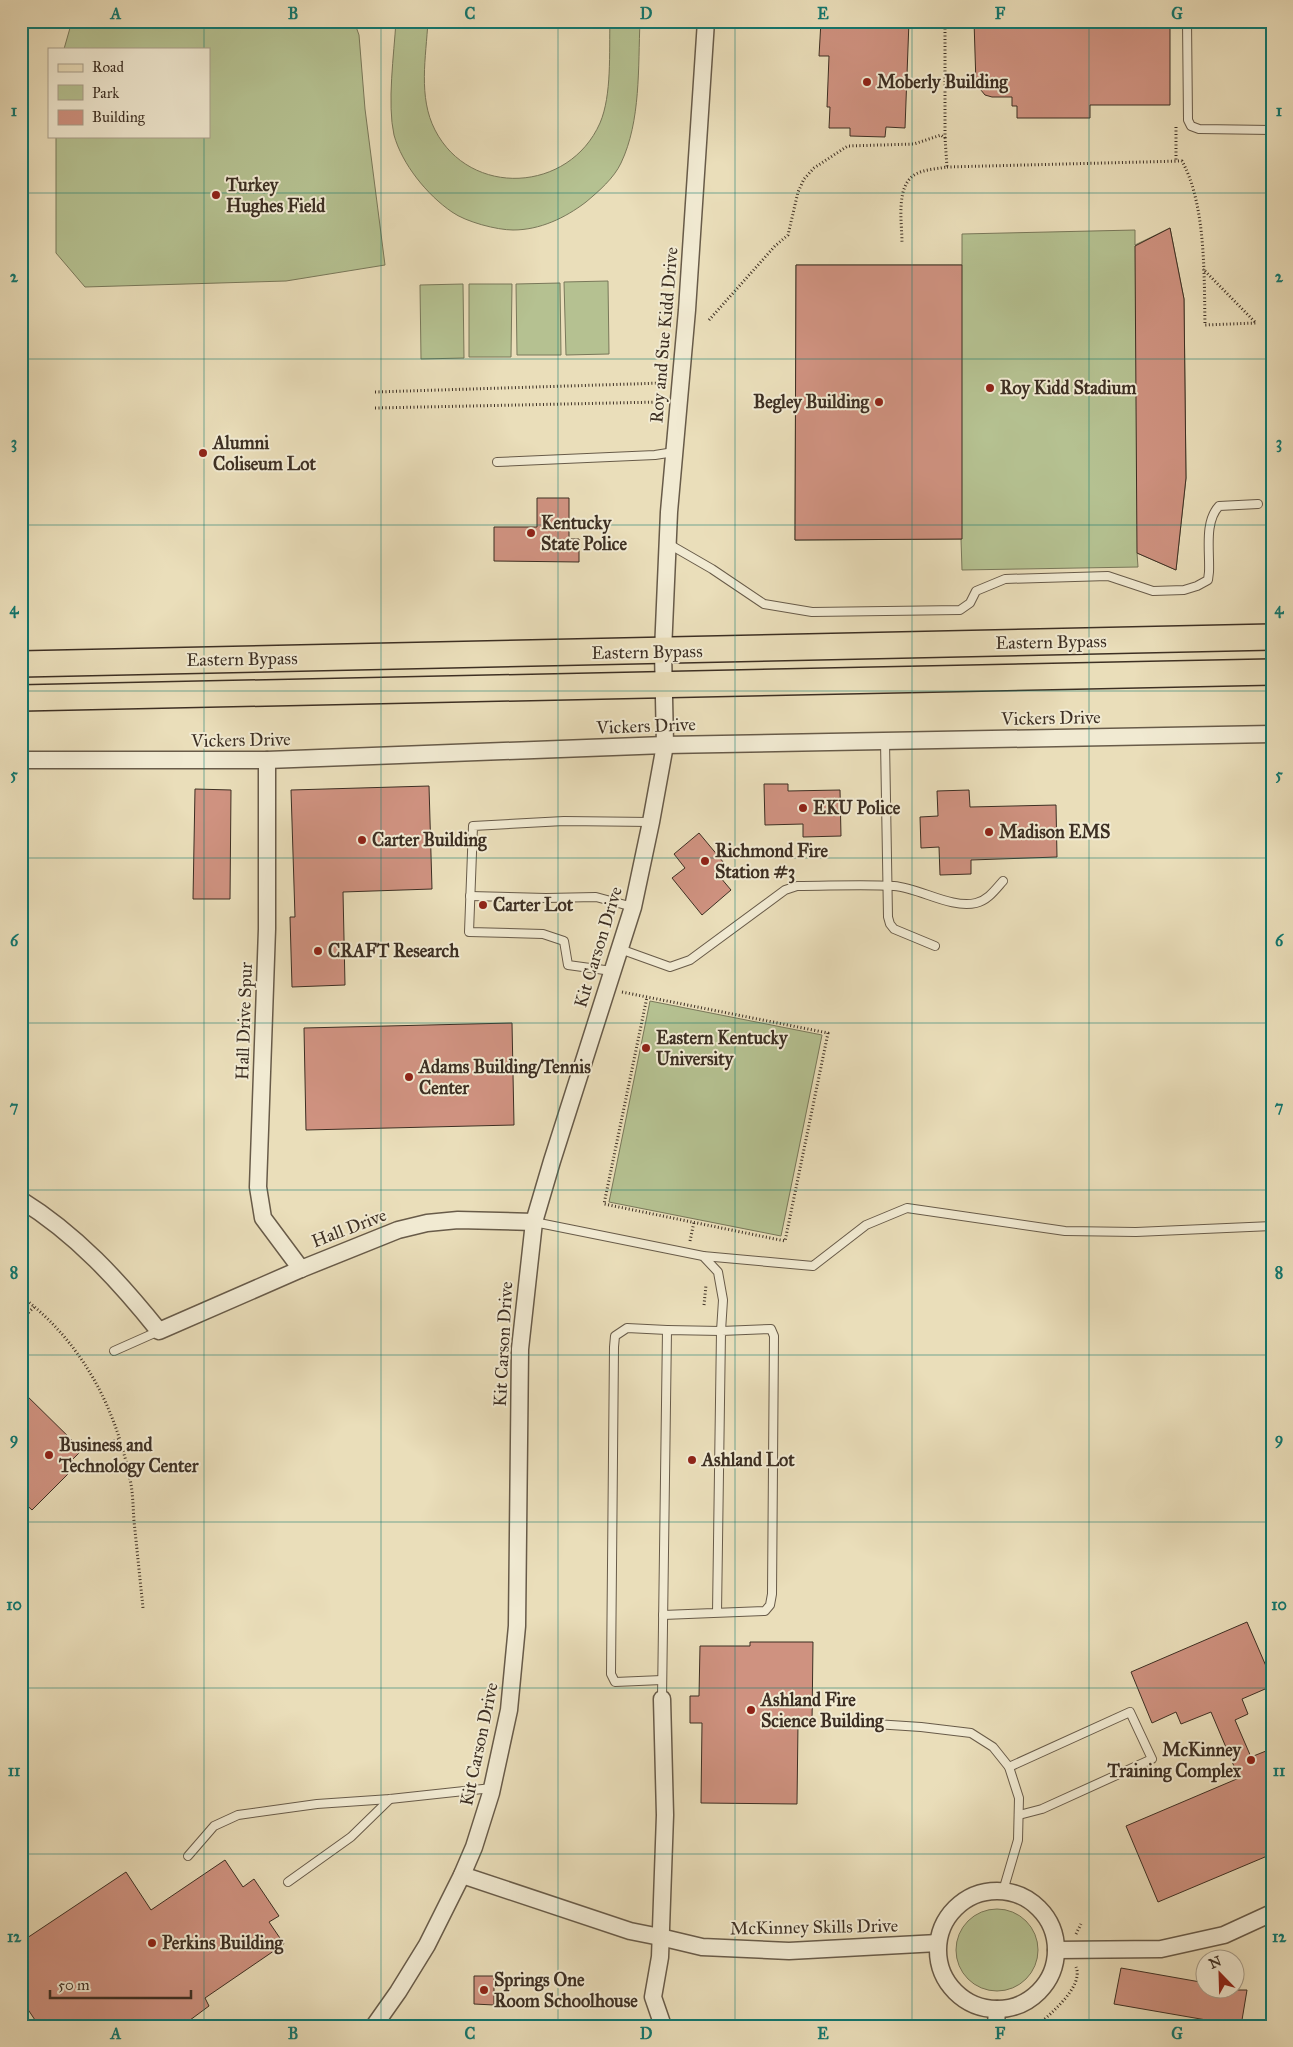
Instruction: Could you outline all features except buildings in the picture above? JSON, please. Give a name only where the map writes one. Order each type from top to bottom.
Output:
[{"type":"main road","name":"Eastern Bypass","points":[[21,664],[1272,637]]},
{"type":"main road","name":"Eastern Bypass","points":[[21,698],[1272,672]]},
{"type":"street","name":"Roy and Sue Kidd Drive","points":[[663,651],[667,543],[686,319],[706,21]]},
{"type":"street","name":"Kit Carson Drive","points":[[374,2026],[413,1969],[440,1922],[462,1875],[474,1847],[492,1788],[504,1738],[516,1654],[520,1349],[534,1222],[632,907],[651,822],[665,745],[663,651]]},
{"type":"street","name":"Vickers Drive","points":[[21,760],[267,760],[665,745],[1272,734]]},
{"type":"street","name":"Hall Drive Spur","points":[[267,760],[267,929],[258,1187],[263,1218],[301,1269]]},
{"type":"street","points":[[21,1200],[55,1223],[89,1253],[130,1295],[159,1331]]},
{"type":"street","name":"Hall Drive","points":[[159,1331],[358,1245],[413,1226],[458,1220],[534,1222]]},
{"type":"street","points":[[662,1699],[665,1815],[660,1957],[653,1997],[663,2026]]},
{"type":"street","name":"McKinney Skills Drive","points":[[462,1875],[630,1931],[660,1936],[702,1947],[789,1951],[938,1943]]},
{"type":"street","points":[[1003,1891],[1019,1895],[1039,1908],[1052,1927],[1062,1950],[1051,1973],[1038,1992],[1019,2005],[997,2009],[974,2005],[955,1992],[942,1974],[938,1963],[938,1943],[946,1918],[962,1901],[984,1892],[1003,1891]]},
{"type":"street","points":[[1062,1950],[1161,1949],[1224,1935],[1272,1913]]},
{"type":"street","points":[[996,2026],[997,2009]]},
{"type":"lane","points":[[1187,21],[1188,120],[1191,126],[1200,129],[1272,130]]},
{"type":"lane","points":[[497,462],[655,455],[674,452]]},
{"type":"lane","points":[[667,543],[712,569],[764,604],[812,612],[960,610],[970,603],[976,591],[1005,579],[1108,576],[1153,591],[1184,590],[1197,586],[1208,580],[1210,521],[1214,512],[1219,506],[1258,504]]},
{"type":"lane","points":[[885,741],[888,917],[894,929],[935,946]]},
{"type":"lane","points":[[612,971],[568,965],[564,941],[544,934],[469,932],[473,826],[564,821],[651,822]]},
{"type":"lane","points":[[620,949],[670,967],[678,966],[690,960],[785,890],[797,886],[896,886],[937,896],[958,905],[977,903],[988,898],[1002,882]]},
{"type":"lane","points":[[470,896],[546,898],[596,896],[632,907]]},
{"type":"lane","name":"Hall Drive","points":[[534,1222],[703,1256],[813,1266],[866,1225],[907,1208],[1064,1231],[1136,1232],[1272,1226]]},
{"type":"lane","points":[[703,1256],[718,1272],[723,1300],[717,1613]]},
{"type":"lane","points":[[662,1680],[615,1682],[611,1674],[614,1366],[616,1336],[628,1328],[721,1331],[771,1330],[774,1336],[772,1594],[770,1605],[765,1611],[663,1615]]},
{"type":"lane","points":[[662,1699],[667,1330]]},
{"type":"lane","points":[[114,1351],[159,1331]]},
{"type":"lane","points":[[1010,1767],[1130,1712],[1152,1759],[1042,1809],[1019,1816]]},
{"type":"lane","points":[[860,1723],[921,1727],[970,1733],[993,1747],[1010,1767],[1019,1798],[1018,1840],[1003,1891]]},
{"type":"lane","points":[[188,1856],[214,1826],[238,1816],[317,1804],[390,1799],[492,1788]]},
{"type":"lane","points":[[288,1882],[352,1837],[390,1799]]},
{"type":"lane","points":[[1109,2026],[1124,2024],[1139,2026]]},
{"type":"path","points":[[945,21],[945,138],[947,167]]},
{"type":"path","points":[[708,320],[788,235],[798,192],[804,179],[814,168],[848,146],[914,144],[941,135],[945,138]]},
{"type":"path","points":[[902,242],[902,196],[906,184],[914,175],[921,171],[947,167],[1182,161],[1189,173],[1196,198],[1203,269],[1205,325],[1256,323],[1203,269]]},
{"type":"path","points":[[375,392],[663,383]]},
{"type":"path","points":[[375,408],[660,402]]},
{"type":"path","points":[[619,991],[828,1033],[785,1241],[604,1204],[647,997]]},
{"type":"path","points":[[812,1086],[817,1087]]},
{"type":"path","points":[[791,1187],[796,1188]]},
{"type":"path","points":[[21,1296],[54,1326],[83,1359],[98,1387],[120,1439],[130,1481],[143,1608]]},
{"type":"path","points":[[21,1320],[34,1307]]},
{"type":"path","points":[[84,1451],[120,1439]]},
{"type":"path","points":[[1037,2026],[1058,2006],[1077,1980],[1078,1971],[1062,1950],[1081,1924]]},
{"type":"green space","name":"Turkey Hughes Field","points":[[72,21],[354,21],[359,35],[365,109],[385,265],[286,281],[85,287],[56,253],[56,138],[210,138],[210,48],[64,48]]},
{"type":"green space","points":[[396,21],[428,21],[424,77],[426,104],[435,130],[451,152],[471,167],[494,176],[519,178],[543,174],[566,163],[585,146],[600,123],[604,112],[609,73],[610,21],[640,21],[637,94],[632,130],[621,163],[614,174],[601,189],[578,208],[552,222],[533,228],[499,229],[473,222],[452,212],[425,188],[409,168],[394,135],[391,94]]},
{"type":"green space","name":"Roy Kidd Stadium","points":[[1170,228],[1184,299],[1186,478],[1176,570],[1137,553],[1138,567],[962,570],[961,539],[795,540],[796,265],[962,265],[962,234],[1135,230],[1135,245]]},
{"type":"green space","points":[[608,281],[609,354],[566,355],[564,282]]},
{"type":"green space","points":[[560,283],[561,355],[517,355],[516,284]]},
{"type":"green space","points":[[463,284],[464,358],[421,359],[420,285]]},
{"type":"green space","points":[[469,284],[512,284],[511,357],[469,357]]},
{"type":"green space","points":[[650,1001],[822,1035],[781,1236],[609,1202]]},
{"type":"green space","points":[[997,1909],[1013,1912],[1026,1921],[1035,1934],[1038,1950],[1035,1966],[1026,1979],[1013,1988],[997,1991],[981,1988],[968,1979],[959,1966],[956,1950],[959,1934],[968,1921],[981,1912]]},
{"type":"place","name":"Moberly Building","points":[[867,82]]},
{"type":"place","name":"Turkey Hughes Field","points":[[216,195]]},
{"type":"place","name":"Roy Kidd Stadium","points":[[990,388]]},
{"type":"place","name":"Begley Building","points":[[879,402]]},
{"type":"place","name":"Alumni Coliseum Lot","points":[[203,453]]},
{"type":"place","name":"Kentucky State Police","points":[[531,533]]},
{"type":"place","name":"EKU Police","points":[[803,808]]},
{"type":"place","name":"Madison EMS","points":[[989,832]]},
{"type":"place","name":"Carter Building","points":[[362,840]]},
{"type":"place","name":"Richmond Fire Station #3","points":[[705,861]]},
{"type":"place","name":"Carter Lot","points":[[483,905]]},
{"type":"place","name":"CRAFT Research","points":[[318,951]]},
{"type":"place","name":"Eastern Kentucky University","points":[[646,1048]]},
{"type":"place","name":"Adams Building/Tennis Center","points":[[409,1077]]},
{"type":"place","name":"Business and Technology Center","points":[[49,1455]]},
{"type":"place","name":"Ashland Lot","points":[[692,1460]]},
{"type":"place","name":"Ashland Fire Science Building","points":[[751,1710]]},
{"type":"place","name":"McKinney Training Complex","points":[[1251,1760]]},
{"type":"place","name":"Perkins Building","points":[[152,1943]]},
{"type":"place","name":"Springs One Room Schoolhouse","points":[[484,1990]]}]
